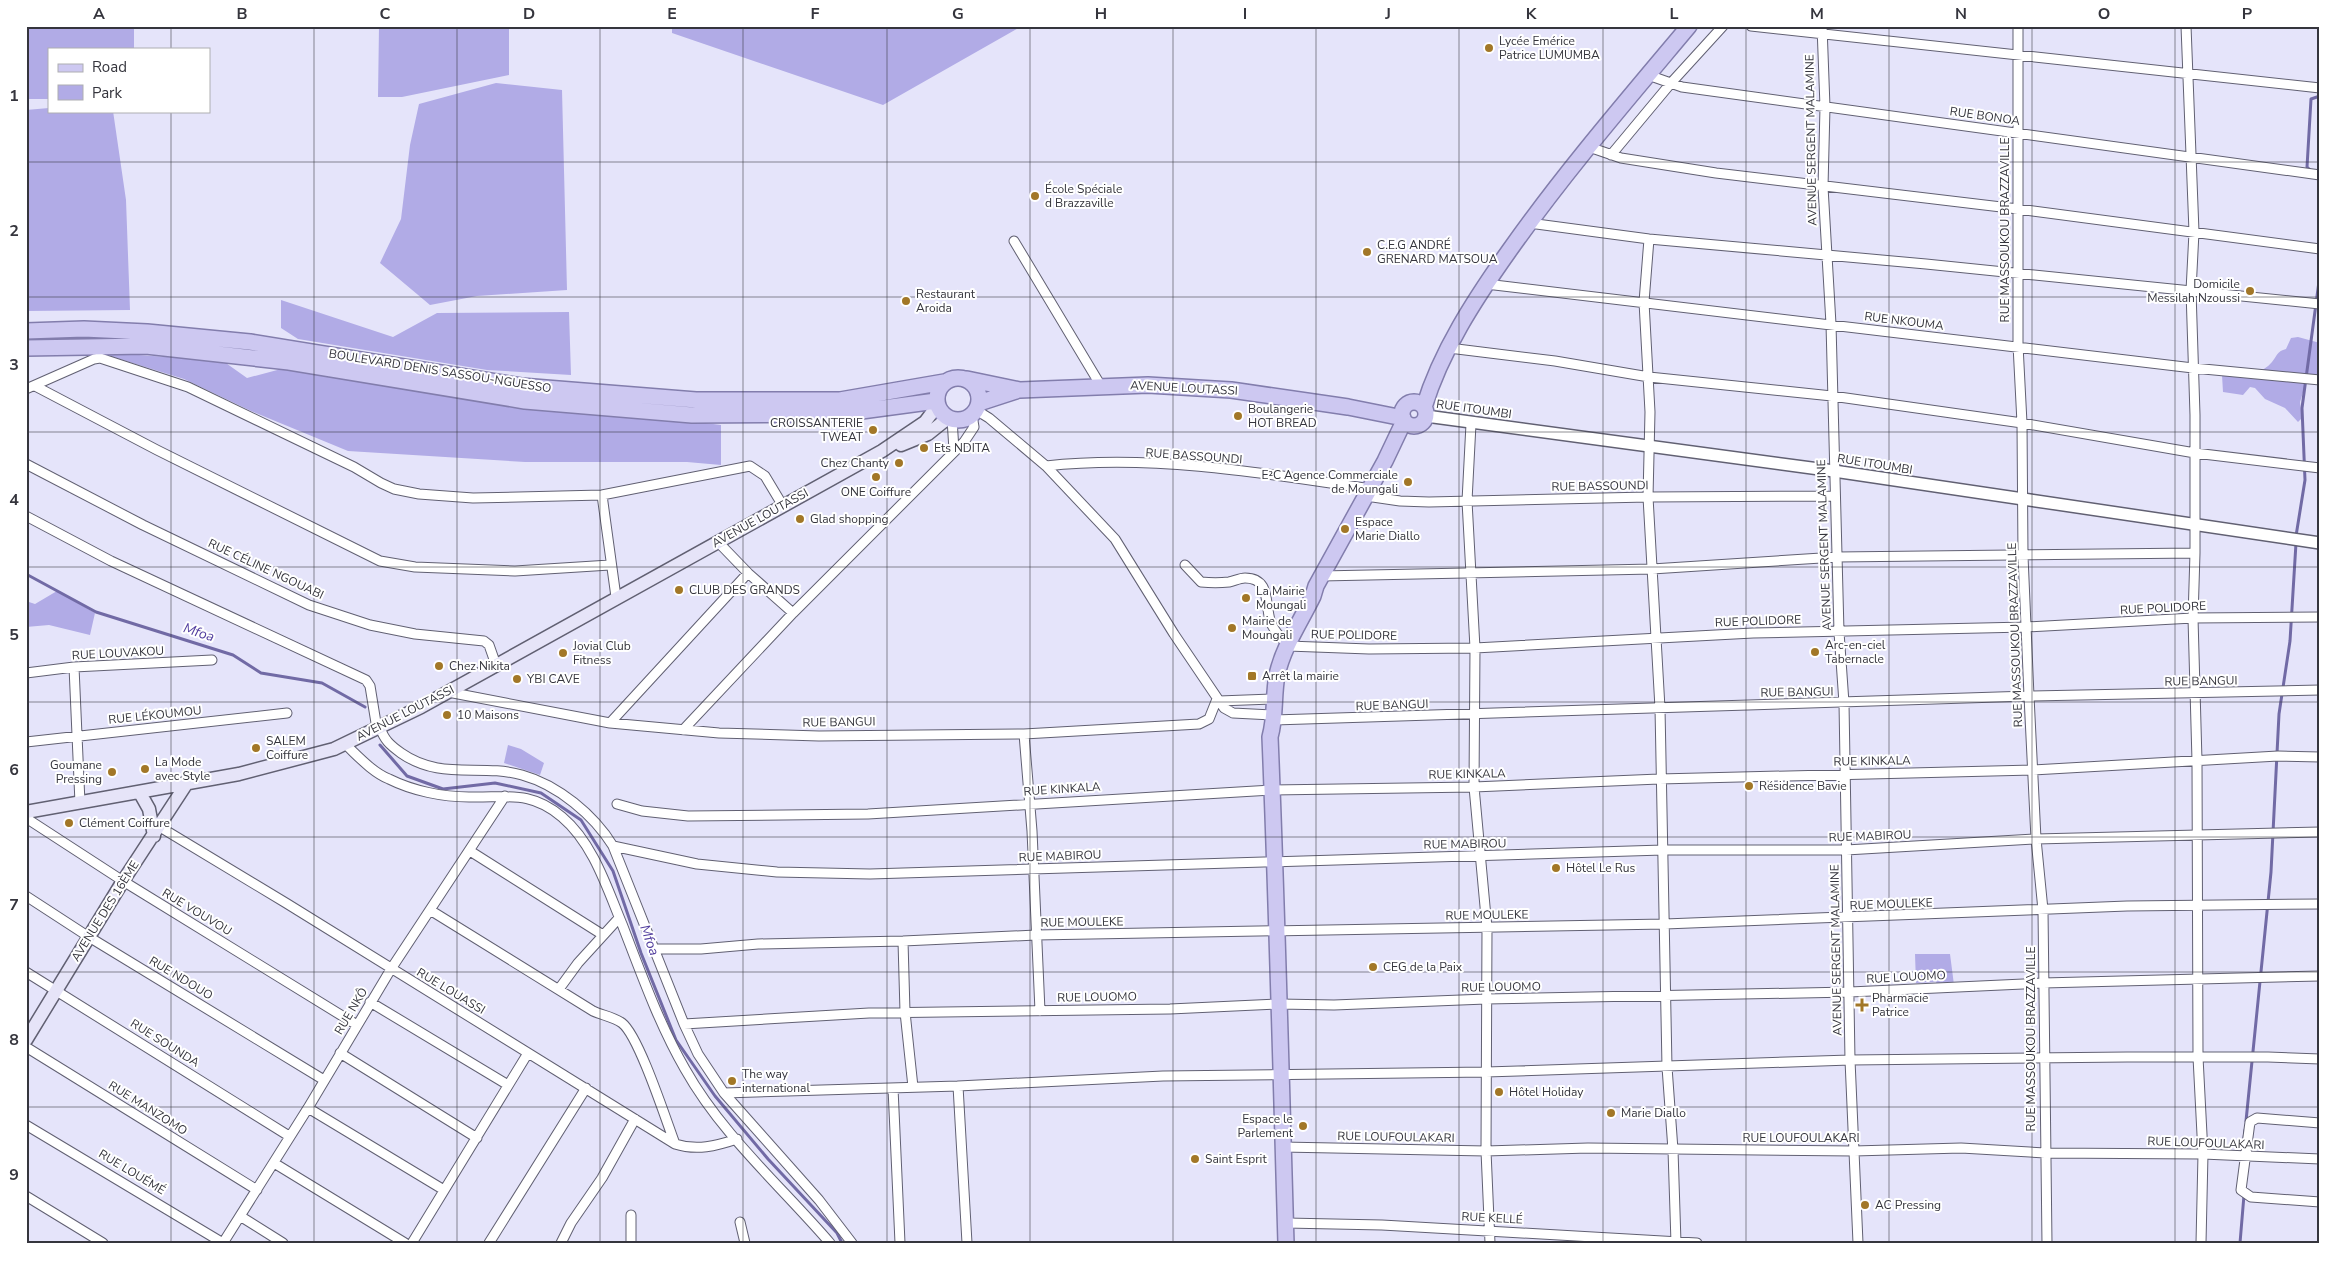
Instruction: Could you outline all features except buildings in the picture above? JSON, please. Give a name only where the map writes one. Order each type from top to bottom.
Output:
[{"type":"main road","points":[[1286,1243],[1282,1147],[1283,1073],[1278,1004],[1278,930],[1268,674],[1285,643],[1308,593],[1318,581],[1486,284],[1529,223],[1689,26]]},
{"type":"main road","name":"BOULEVARD DENIS SASSOU-NGUESSO","points":[[26,332],[84,329],[147,332],[261,343],[521,386],[696,400],[840,400],[944,382]]},
{"type":"main road","points":[[258,359],[261,343]]},
{"type":"main road","name":"BOULEVARD DENIS SASSOU-NGUESSO","points":[[26,348],[146,346],[290,362],[525,401],[692,415],[839,414],[937,403]]},
{"type":"main road","points":[[955,377],[967,379],[977,389],[976,409],[963,420],[950,419],[937,403],[939,388],[944,382],[955,377]]},
{"type":"main road","name":"AVENUE LOUTASSI","points":[[967,379],[1020,390],[1148,385],[1231,390],[1348,407],[1413,414]]},
{"type":"main road","name":"AVENUE LOUTASSI","points":[[976,409],[1020,390]]},
{"type":"main road","name":"AVENUE LOUTASSI","points":[[26,812],[239,774],[308,758],[345,744],[448,692],[882,451],[925,422],[937,403]]},
{"type":"main road","name":"AVENUE LOUTASSI","points":[[882,451],[928,434],[950,419]]},
{"type":"main road","name":"AVENUE DES 16ÈME","points":[[26,1040],[155,828],[187,783]]},
{"type":"main road","points":[[140,793],[147,805],[155,828]]},
{"type":"street","points":[[1611,155],[1723,26]]},
{"type":"street","points":[[1751,26],[1822,30],[2320,88]]},
{"type":"street","name":"RUE MASSOUKOU BRAZZAVILLE","points":[[2018,26],[2016,133],[2018,345],[2022,423],[2029,696],[2036,840],[2043,910],[2043,1059],[2047,1243]]},
{"type":"street","points":[[2186,26],[2194,232],[2191,291],[2195,453],[2193,618],[2197,761],[2196,834],[2199,905],[2198,1057],[2203,1154],[2201,1243]]},
{"type":"street","name":"AVENUE SERGENT MALAMINE","points":[[1822,30],[1824,107],[1823,186],[1831,324],[1839,632],[1844,703],[1850,1060],[1858,1243]]},
{"type":"street","name":"RUE BONOA","points":[[1648,75],[1682,87],[2320,175]]},
{"type":"street","points":[[1589,147],[1611,155],[1716,173],[2320,248]]},
{"type":"street","points":[[1529,223],[1649,239],[2320,304]]},
{"type":"street","points":[[1649,239],[1644,302],[1650,447],[1648,497],[1660,708],[1667,1067],[1674,1150],[1676,1242]]},
{"type":"street","points":[[1014,241],[1101,386]]},
{"type":"street","name":"RUE NKOUMA","points":[[1486,284],[2018,345],[2192,368],[2320,380]]},
{"type":"street","points":[[1449,348],[1556,361],[1648,377],[1832,396],[2022,423],[2195,453],[2320,468]]},
{"type":"street","points":[[30,388],[100,358],[188,387],[394,489],[419,494],[473,498],[602,495],[750,466],[765,476],[783,506]]},
{"type":"street","points":[[30,388],[380,561],[415,567],[515,571],[610,565]]},
{"type":"street","points":[[683,730],[793,613],[964,442],[974,427],[976,409],[1046,466],[1115,539],[1218,700],[1269,699]]},
{"type":"street","name":"RUE ITOUMBI","points":[[1413,414],[1471,424],[1834,471],[2320,543]]},
{"type":"street","points":[[950,419],[954,450]]},
{"type":"street","points":[[1471,424],[1467,501],[1475,648],[1474,786],[1486,928],[1486,1151],[1490,1243]]},
{"type":"street","name":"RUE BASSOUNDI","points":[[1046,466],[1094,462],[1199,467],[1368,492],[1400,501],[1835,496]]},
{"type":"street","name":"RUE CÉLINE NGOUABI","points":[[26,464],[150,528],[309,604],[370,625],[415,634],[484,641],[489,645],[496,665]]},
{"type":"street","points":[[602,495],[610,565],[616,598]]},
{"type":"street","points":[[26,516],[111,561],[366,680],[370,686],[378,728],[383,737],[390,745],[410,759],[430,768],[504,771],[532,778],[580,807],[600,827],[613,846],[684,1024],[698,1054],[724,1093],[819,1200],[852,1243]]},
{"type":"street","points":[[718,542],[748,573],[793,613]]},
{"type":"street","points":[[1318,581],[1471,571],[1652,569],[1838,557],[2195,553]]},
{"type":"street","points":[[1185,566],[1201,582],[1215,583],[1244,578],[1256,580],[1262,584],[1267,595],[1269,618],[1274,630],[1285,643]]},
{"type":"street","points":[[610,723],[748,573]]},
{"type":"street","name":"RUE POLIDORE","points":[[1285,643],[1369,649],[1475,648],[1655,638],[2026,627],[2193,618],[2320,617]]},
{"type":"street","name":"RUE LOUVAKOU","points":[[26,673],[74,667],[212,660]]},
{"type":"street","points":[[74,667],[80,803]]},
{"type":"street","name":"RUE BANGUI","points":[[448,692],[610,723],[683,730],[819,736],[1024,734],[1199,724],[1209,719],[1218,700],[1224,708],[1232,713],[1271,717],[1475,715],[2029,696],[2320,690]]},
{"type":"street","name":"RUE LÉKOUMOU","points":[[26,742],[286,713]]},
{"type":"street","points":[[1024,734],[1034,870],[1040,1011]]},
{"type":"street","points":[[345,744],[388,779],[409,787],[438,794],[469,797],[523,796],[536,800],[562,817],[574,829],[607,885],[666,1032],[677,1055],[702,1096],[737,1139],[830,1243]]},
{"type":"street","name":"RUE KINKALA","points":[[617,804],[642,811],[688,816],[868,814],[1272,790],[2033,770],[2278,756],[2320,757]]},
{"type":"street","name":"RUE NKÔ","points":[[223,1243],[308,1108],[391,968],[506,796]]},
{"type":"street","name":"RUE VOUVOU","points":[[26,818],[123,881],[357,1025]]},
{"type":"street","name":"RUE LOUASSI","points":[[155,828],[391,968],[675,1144],[686,1148],[702,1148],[737,1139]]},
{"type":"street","name":"RUE MABIROU","points":[[613,846],[697,864],[777,872],[870,874],[1663,850],[1846,850],[2036,840],[2320,832]]},
{"type":"street","points":[[470,851],[603,935]]},
{"type":"street","name":"RUE NDOUO","points":[[26,896],[89,937],[324,1080]]},
{"type":"street","name":"RUE MOULEKE","points":[[654,948],[701,949],[758,944],[903,941],[1036,935],[1665,924],[2199,905],[2320,904]]},
{"type":"street","points":[[430,910],[593,1011],[621,1022],[625,1026],[651,1079],[675,1144]]},
{"type":"street","points":[[559,989],[619,918]]},
{"type":"street","points":[[903,941],[906,1012],[913,1087]]},
{"type":"street","name":"RUE SOUNDA","points":[[26,972],[290,1136]]},
{"type":"street","name":"RUE LOUOMO","points":[[684,1024],[780,1017],[906,1012],[1040,1011],[1278,1004],[1334,1005],[1486,999],[1850,992],[2043,983],[2320,976]]},
{"type":"street","points":[[370,1002],[508,1085]]},
{"type":"street","name":"RUE MANZOMO","points":[[26,1047],[257,1190]]},
{"type":"street","points":[[340,1053],[476,1138]]},
{"type":"street","points":[[412,1243],[528,1053]]},
{"type":"street","points":[[724,1093],[1283,1073],[1486,1072],[1850,1060],[2198,1057],[2320,1059]]},
{"type":"street","points":[[958,1086],[967,1243]]},
{"type":"street","points":[[489,1243],[586,1088]]},
{"type":"street","points":[[893,1088],[900,1243]]},
{"type":"street","points":[[308,1108],[444,1190]]},
{"type":"street","points":[[2320,1123],[2257,1118],[2250,1122],[2241,1190],[2244,1194],[2251,1197],[2320,1202]]},
{"type":"street","points":[[561,1243],[571,1223],[602,1178],[635,1119]]},
{"type":"street","name":"RUE LOUÉMÉ","points":[[26,1125],[223,1243]]},
{"type":"street","name":"RUE LOUFOULAKARI","points":[[1282,1147],[1486,1151],[1588,1148],[1854,1151],[1961,1148],[2045,1153],[2203,1154],[2320,1159]]},
{"type":"street","points":[[274,1163],[406,1243]]},
{"type":"street","points":[[26,1196],[103,1243]]},
{"type":"street","points":[[630,1243],[631,1215]]},
{"type":"street","points":[[240,1216],[283,1243]]},
{"type":"street","points":[[740,1222],[745,1243]]},
{"type":"street","name":"RUE KELLÉ","points":[[1286,1223],[1489,1231],[1697,1243]]},
{"type":"green space","points":[[26,26],[134,26],[134,48],[48,48],[48,99],[26,99]]},
{"type":"green space","points":[[379,26],[509,26],[509,75],[402,97],[378,97]]},
{"type":"green space","points":[[672,26],[1022,26],[883,105],[672,33]]},
{"type":"green space","points":[[496,83],[562,90],[567,290],[477,296],[430,305],[380,263],[401,219],[410,145],[419,104]]},
{"type":"green space","points":[[48,108],[48,112],[113,112],[126,200],[130,310],[26,311],[26,110]]},
{"type":"green space","points":[[281,300],[393,337],[437,313],[569,312],[571,375],[487,370],[298,339],[281,328]]},
{"type":"green space","points":[[2298,337],[2320,343],[2320,379],[2308,377],[2300,402],[2302,418],[2298,422],[2285,408],[2265,399],[2255,388],[2250,387],[2243,395],[2223,392],[2222,375],[2242,375],[2262,370],[2272,362],[2279,352],[2286,349],[2291,338]]},
{"type":"green space","points":[[97,352],[223,361],[247,378],[281,369],[721,425],[721,465],[687,462],[525,462],[348,451],[251,411],[184,379]]},
{"type":"green space","points":[[57,591],[95,613],[90,635],[49,625],[26,627],[26,601],[35,604]]},
{"type":"green space","points":[[508,745],[521,749],[544,763],[540,775],[504,763]]},
{"type":"green space","points":[[1915,954],[1950,954],[1954,985],[1937,986],[1936,982],[1916,983]]},
{"type":"waterway","points":[[2312,172],[2307,167],[2311,99],[2320,96]]},
{"type":"waterway","points":[[2296,536],[2305,480],[2302,408],[2320,274]]},
{"type":"waterway","points":[[2246,1121],[2271,872],[2279,714],[2290,641],[2296,543]]},
{"type":"waterway","name":"Mfoa","points":[[26,574],[96,612],[233,655],[261,673],[322,683],[365,707]]},
{"type":"waterway","name":"Mfoa","points":[[380,745],[407,776],[443,789],[495,783],[541,793],[581,820],[613,871],[641,953],[676,1040],[715,1096],[768,1159],[837,1233],[842,1243]]},
{"type":"waterway","points":[[2243,1148],[2245,1130]]},
{"type":"waterway","points":[[2240,1243],[2244,1195]]},
{"type":"place","name":"Lycée Emérice Patrice LUMUMBA","points":[[1489,48]]},
{"type":"place","name":"École Spéciale d Brazzaville","points":[[1035,196]]},
{"type":"place","name":"C.E.G ANDRÉ GRENARD MATSOUA","points":[[1367,252]]},
{"type":"place","name":"Domicile Messilah Nzoussi","points":[[2250,291]]},
{"type":"place","name":"Restaurant Aroida","points":[[906,301]]},
{"type":"place","name":"Boulangerie HOT BREAD","points":[[1238,416]]},
{"type":"place","name":"CROISSANTERIE TWEAT","points":[[873,430]]},
{"type":"place","name":"Ets NDITA","points":[[924,448]]},
{"type":"place","name":"Chez Chanty","points":[[899,463]]},
{"type":"place","name":"ONE Coiffure","points":[[876,477]]},
{"type":"place","name":"E²C Agence Commerciale de Moungali","points":[[1408,482]]},
{"type":"place","name":"Glad shopping","points":[[800,519]]},
{"type":"place","name":"Espace Marie Diallo","points":[[1345,529]]},
{"type":"place","name":"CLUB DES GRANDS","points":[[679,590]]},
{"type":"place","name":"La Mairie Moungali","points":[[1246,598]]},
{"type":"place","name":"Mairie de Moungali","points":[[1232,628]]},
{"type":"place","name":"Arc-en-ciel Tabernacle","points":[[1815,652]]},
{"type":"place","name":"Jovial Club Fitness","points":[[563,653]]},
{"type":"place","name":"Chez Nikita","points":[[439,666]]},
{"type":"place","name":"Arrêt la mairie","points":[[1252,676]]},
{"type":"place","name":"YBI CAVE","points":[[517,679]]},
{"type":"place","name":"10 Maisons","points":[[447,715]]},
{"type":"place","name":"SALEM Coiffure","points":[[256,748]]},
{"type":"place","name":"La Mode avec Style","points":[[145,769]]},
{"type":"place","name":"Goumane Pressing","points":[[112,772]]},
{"type":"place","name":"Résidence Bavie","points":[[1749,786]]},
{"type":"place","name":"Clément Coiffure","points":[[69,823]]},
{"type":"place","name":"Hôtel Le Rus","points":[[1556,868]]},
{"type":"place","name":"CEG de la Paix","points":[[1373,967]]},
{"type":"place","name":"Pharmacie Patrice","points":[[1862,1005]]},
{"type":"place","name":"The way international","points":[[732,1081]]},
{"type":"place","name":"Hôtel Holiday","points":[[1499,1092]]},
{"type":"place","name":"Marie Diallo","points":[[1611,1113]]},
{"type":"place","name":"Espace le Parlement","points":[[1303,1126]]},
{"type":"place","name":"Saint Esprit","points":[[1195,1159]]},
{"type":"place","name":"AC Pressing","points":[[1865,1205]]}]
